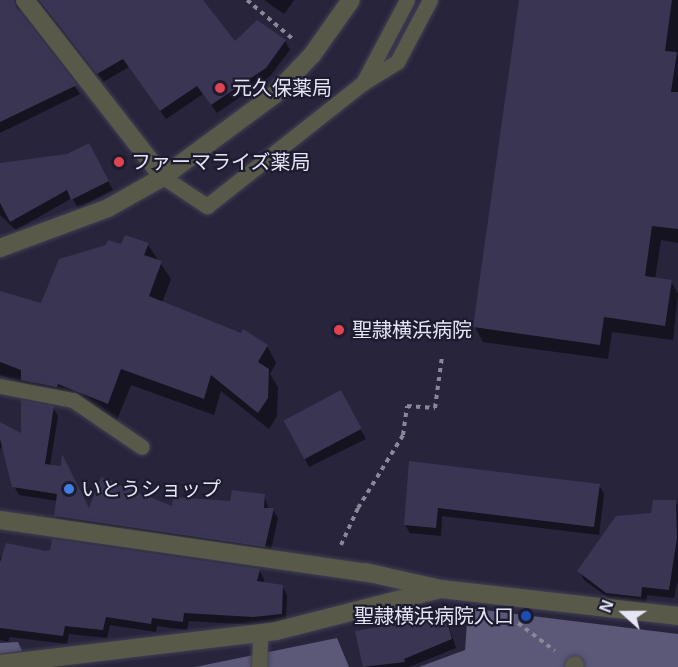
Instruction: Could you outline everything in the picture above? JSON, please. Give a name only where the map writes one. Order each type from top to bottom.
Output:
[{"type":"street","points":[[25,0],[163,177]]},
{"type":"street","points":[[0,248],[108,208],[163,177],[266,100],[312,55],[351,0]]},
{"type":"street","points":[[0,520],[370,573],[441,589],[678,616]]},
{"type":"street","points":[[0,664],[276,631],[441,589]]},
{"type":"street","points":[[155,663],[158,644]]},
{"type":"lane","points":[[363,83],[407,0]]},
{"type":"lane","points":[[163,177],[207,206],[363,83],[397,62],[430,0]]},
{"type":"lane","points":[[0,386],[73,400],[142,447]]},
{"type":"lane","points":[[259,667],[260,633]]},
{"type":"path","points":[[247,0],[312,55]]},
{"type":"path","points":[[330,567],[358,508],[403,435],[407,406],[435,408],[442,356]]},
{"type":"path","points":[[512,619],[574,666]]},
{"type":"shaded area","points":[[468,608],[678,634],[678,667],[419,667],[465,650]]},
{"type":"shaded area","points":[[337,638],[349,667],[195,667]]},
{"type":"shaded area","points":[[18,642],[22,651],[0,654],[0,643]]},
{"type":"building","points":[[0,0],[14,0],[16,7],[77,85],[0,122]]},
{"type":"building","points":[[39,0],[203,0],[235,41],[257,20],[286,40],[266,68],[211,105],[197,86],[160,111],[123,59],[97,74]]},
{"type":"building","points":[[519,0],[672,0],[665,51],[677,52],[671,92],[678,92],[678,229],[652,226],[645,276],[672,280],[665,326],[604,317],[600,345],[473,327]]},
{"type":"building","points":[[89,143],[109,181],[71,200],[67,190],[10,222],[0,203],[0,163],[67,154]]},
{"type":"building","points":[[125,235],[149,243],[144,255],[162,261],[149,296],[241,333],[243,329],[268,345],[258,362],[269,369],[268,398],[258,413],[211,375],[204,399],[121,369],[108,404],[58,384],[57,387],[21,380],[21,370],[0,362],[0,291],[41,303],[59,259],[106,245],[108,240],[121,244]]},
{"type":"building","points":[[341,390],[362,429],[304,459],[284,421]]},
{"type":"building","points":[[21,400],[54,406],[45,464],[61,466],[62,454],[89,508],[101,477],[172,506],[173,497],[230,501],[232,490],[265,494],[264,508],[274,508],[265,547],[54,516],[57,494],[12,487],[0,439],[0,422],[21,433]]},
{"type":"building","points":[[409,461],[600,484],[594,527],[438,508],[436,528],[404,525]]},
{"type":"building","points":[[653,500],[676,500],[677,538],[669,590],[642,587],[641,597],[606,593],[577,571],[616,516],[651,513]]},
{"type":"building","points":[[52,539],[260,569],[257,581],[283,585],[282,614],[253,617],[184,613],[183,622],[152,618],[151,624],[106,617],[103,630],[65,626],[63,636],[0,628],[0,562],[6,543],[46,551],[50,550]]},
{"type":"building","points":[[443,606],[452,639],[404,659],[405,662],[363,667],[355,631],[407,622],[406,618]]},
{"type":"place","name":"元久保薬局","points":[[220,88]]},
{"type":"place","name":"ファーマライズ薬局","points":[[119,162]]},
{"type":"place","name":"聖隷横浜病院","points":[[339,330]]},
{"type":"place","name":"いとうショップ","points":[[69,489]]},
{"type":"place","name":"聖隷横浜病院入口","points":[[526,616]]}]
